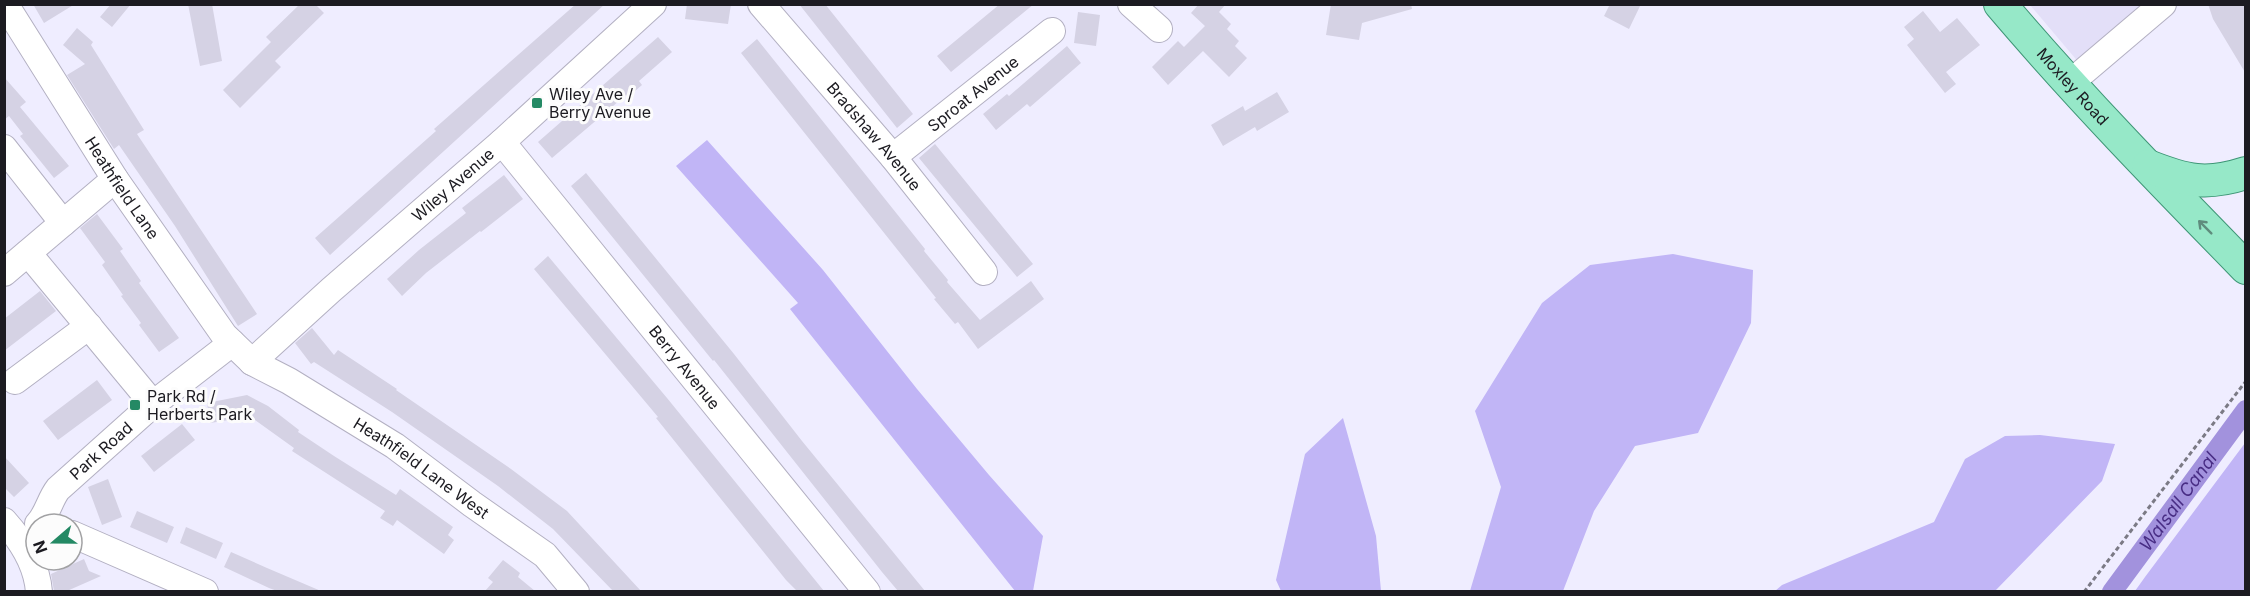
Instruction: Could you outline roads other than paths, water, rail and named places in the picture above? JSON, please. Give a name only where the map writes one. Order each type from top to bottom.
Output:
[{"type":"main road","name":"Moxley Road","points":[[2000,4],[2172,194],[2246,268]]},
{"type":"main road","name":"Moxley Road","points":[[2147,165],[2172,175],[2200,181],[2215,182],[2246,172]]},
{"type":"street","name":"Heathfield Lane","points":[[5,4],[115,179],[224,335],[252,362]]},
{"type":"street","name":"Wiley Avenue","points":[[252,362],[331,290],[502,142],[653,4]]},
{"type":"street","name":"Bradshaw Avenue","points":[[761,4],[893,157],[984,272]]},
{"type":"street","points":[[2070,83],[2163,4]]},
{"type":"street","name":"Sproat Avenue","points":[[893,157],[1052,31]]},
{"type":"street","name":"Berry Avenue","points":[[502,142],[867,591]]},
{"type":"street","points":[[4,148],[63,223]]},
{"type":"street","points":[[4,273],[115,179]]},
{"type":"street","points":[[28,253],[153,404]]},
{"type":"street","points":[[15,381],[89,326]]},
{"type":"street","name":"Park Road","points":[[42,512],[58,489],[153,404],[232,343]]},
{"type":"street","name":"Heathfield Lane West","points":[[252,362],[289,381],[395,446],[545,555],[576,591]]},
{"type":"street","points":[[84,539],[205,591]]},
{"type":"street","points":[[34,572],[39,591]]},
{"type":"waterway","name":"Walsall Canal","points":[[2112,592],[2246,410]]},
{"type":"place","name":"Wiley Ave / Berry Avenue","points":[[537,103]]},
{"type":"place","name":"Park Rd / Herberts Park","points":[[135,405]]}]
